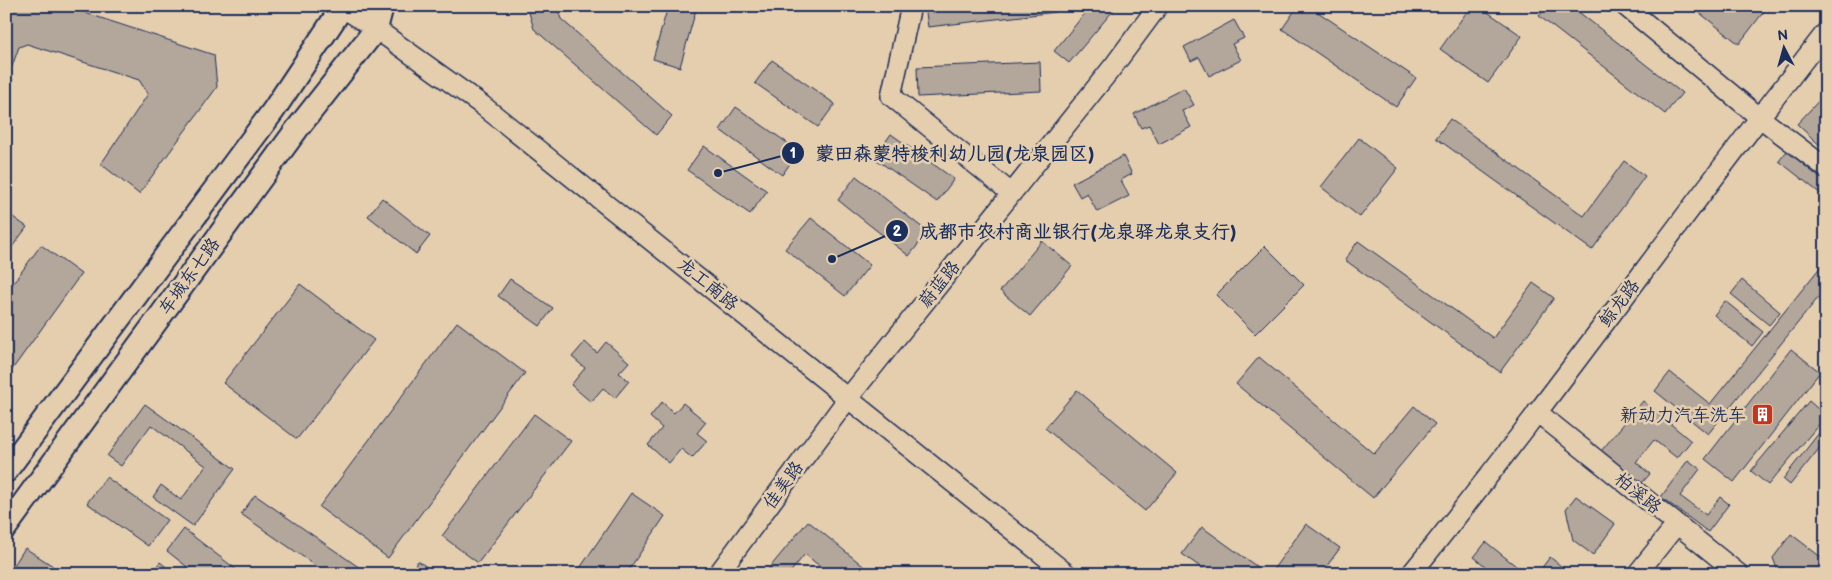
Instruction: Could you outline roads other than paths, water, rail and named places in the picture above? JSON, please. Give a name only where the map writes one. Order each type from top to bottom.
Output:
[{"type":"main road","points":[[376,29],[382,6]]},
{"type":"main road","name":"车城东七路","points":[[6,472],[273,111],[342,7]]},
{"type":"main road","name":"车城东七路","points":[[6,527],[291,137],[376,29]]},
{"type":"street","points":[[911,6],[891,96],[1011,193]]},
{"type":"street","name":"蔚蓝路","points":[[849,397],[1115,64],[1158,6]]},
{"type":"street","points":[[1625,6],[1759,117],[1826,168]]},
{"type":"street","name":"龙工南路","points":[[342,7],[482,105],[849,397],[1067,574]]},
{"type":"street","name":"鲸龙路","points":[[1411,574],[1483,485],[1759,117],[1826,32]]},
{"type":"street","name":"佳美路","points":[[718,574],[849,397]]},
{"type":"street","name":"柏溪路","points":[[1537,412],[1739,574]]},
{"type":"street","points":[[1637,574],[1677,524]]},
{"type":"place","name":"蒙田森蒙特梭利幼儿园(龙泉园区)","points":[[718,173]]},
{"type":"place","name":"成都市农村商业银行(龙泉驿龙泉支行)","points":[[832,259]]},
{"type":"place","name":"新动力汽车洗车","points":[[1762,415]]}]
